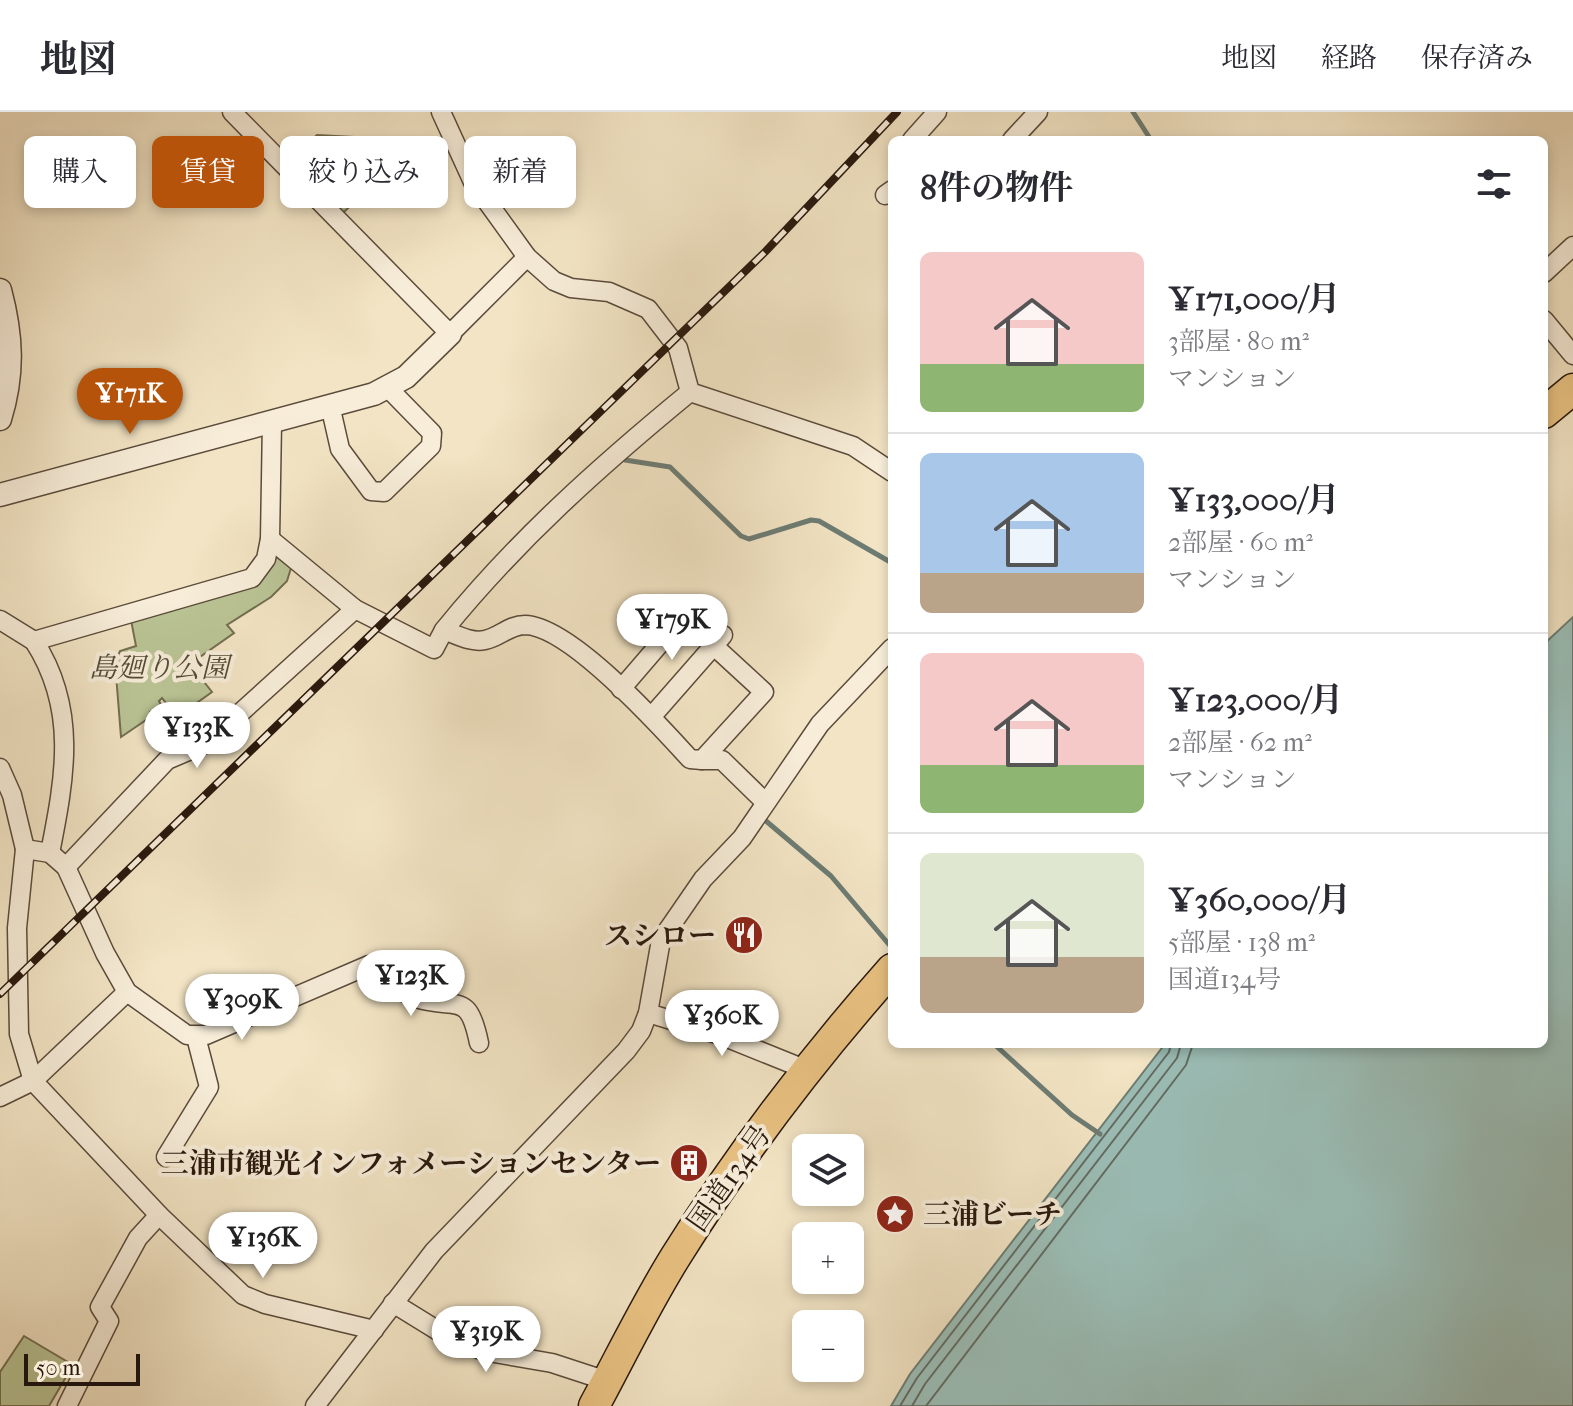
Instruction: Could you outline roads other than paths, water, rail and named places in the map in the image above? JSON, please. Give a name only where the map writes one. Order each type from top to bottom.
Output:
[{"type":"highway","points":[[1548,410],[1573,389]]},
{"type":"highway","name":"国道134号","points":[[601,1394],[690,1234],[807,1070],[888,975]]},
{"type":"street","points":[[232,112],[450,334]]},
{"type":"street","points":[[441,112],[473,182],[527,257],[554,281],[571,288],[609,292],[648,309],[678,348],[690,392]]},
{"type":"street","points":[[916,136],[937,112]]},
{"type":"street","points":[[1016,136],[1038,112]]},
{"type":"street","points":[[1548,269],[1573,246]]},
{"type":"street","points":[[0,495],[388,388],[406,377],[527,257]]},
{"type":"street","points":[[0,290],[7,317],[11,363],[0,419]]},
{"type":"street","points":[[1548,325],[1573,355]]},
{"type":"street","points":[[330,405],[340,449],[371,491],[384,492],[431,446],[432,433],[388,388]]},
{"type":"street","points":[[690,392],[853,446],[888,469]]},
{"type":"street","points":[[270,539],[355,609],[434,649],[444,630],[493,569],[556,506],[690,392]]},
{"type":"street","points":[[34,641],[239,584],[261,568],[270,539],[272,422]]},
{"type":"street","points":[[66,867],[167,760],[207,743],[355,609]]},
{"type":"street","points":[[0,620],[34,641],[59,688],[66,774],[50,853]]},
{"type":"street","points":[[444,630],[471,640],[486,640],[510,627],[526,625],[542,629],[588,657],[652,716],[690,759],[722,760],[765,802]]},
{"type":"street","points":[[621,689],[676,625]]},
{"type":"street","points":[[652,716],[719,640],[764,692],[702,760]]},
{"type":"street","points":[[315,1406],[434,1251],[626,1051],[641,1031],[648,1013],[661,940],[703,879],[742,838],[820,724],[888,652]]},
{"type":"street","points":[[0,768],[12,795],[25,849],[17,928],[19,1022],[33,1081],[159,1215],[243,1295],[265,1304],[374,1330]]},
{"type":"street","points":[[25,849],[50,853],[66,867],[105,953],[127,992],[187,1035],[196,1037],[369,965],[414,997],[466,1008],[474,1017],[479,1043]]},
{"type":"street","points":[[0,1097],[33,1081],[127,992]]},
{"type":"street","points":[[648,1013],[720,1035],[807,1070]]},
{"type":"street","points":[[166,1157],[209,1087],[196,1037]]},
{"type":"street","points":[[67,1406],[109,1321],[100,1307],[138,1238],[159,1215]]},
{"type":"street","points":[[393,1303],[440,1332],[483,1351],[552,1363],[601,1394]]},
{"type":"water","points":[[1573,617],[1573,1406],[891,1406],[910,1374],[1162,1048],[1548,1048],[1548,640]]},
{"type":"waterway","points":[[1133,112],[1148,136]]},
{"type":"waterway","points":[[625,460],[670,467],[741,536],[749,539],[811,520],[819,521],[888,561]]},
{"type":"waterway","points":[[766,821],[831,876],[888,943]]},
{"type":"waterway","points":[[998,1048],[1072,1115],[1100,1134]]},
{"type":"railway","points":[[0,994],[765,252],[897,112]]},
{"type":"place","name":"スシロー","points":[[744,935]]},
{"type":"place","name":"三浦市観光インフォメーションセンター","points":[[689,1163]]},
{"type":"place","name":"三浦ビーチ","points":[[895,1214]]},
{"type":"park label","name":"島廻り公園","points":[[159,667]]}]
